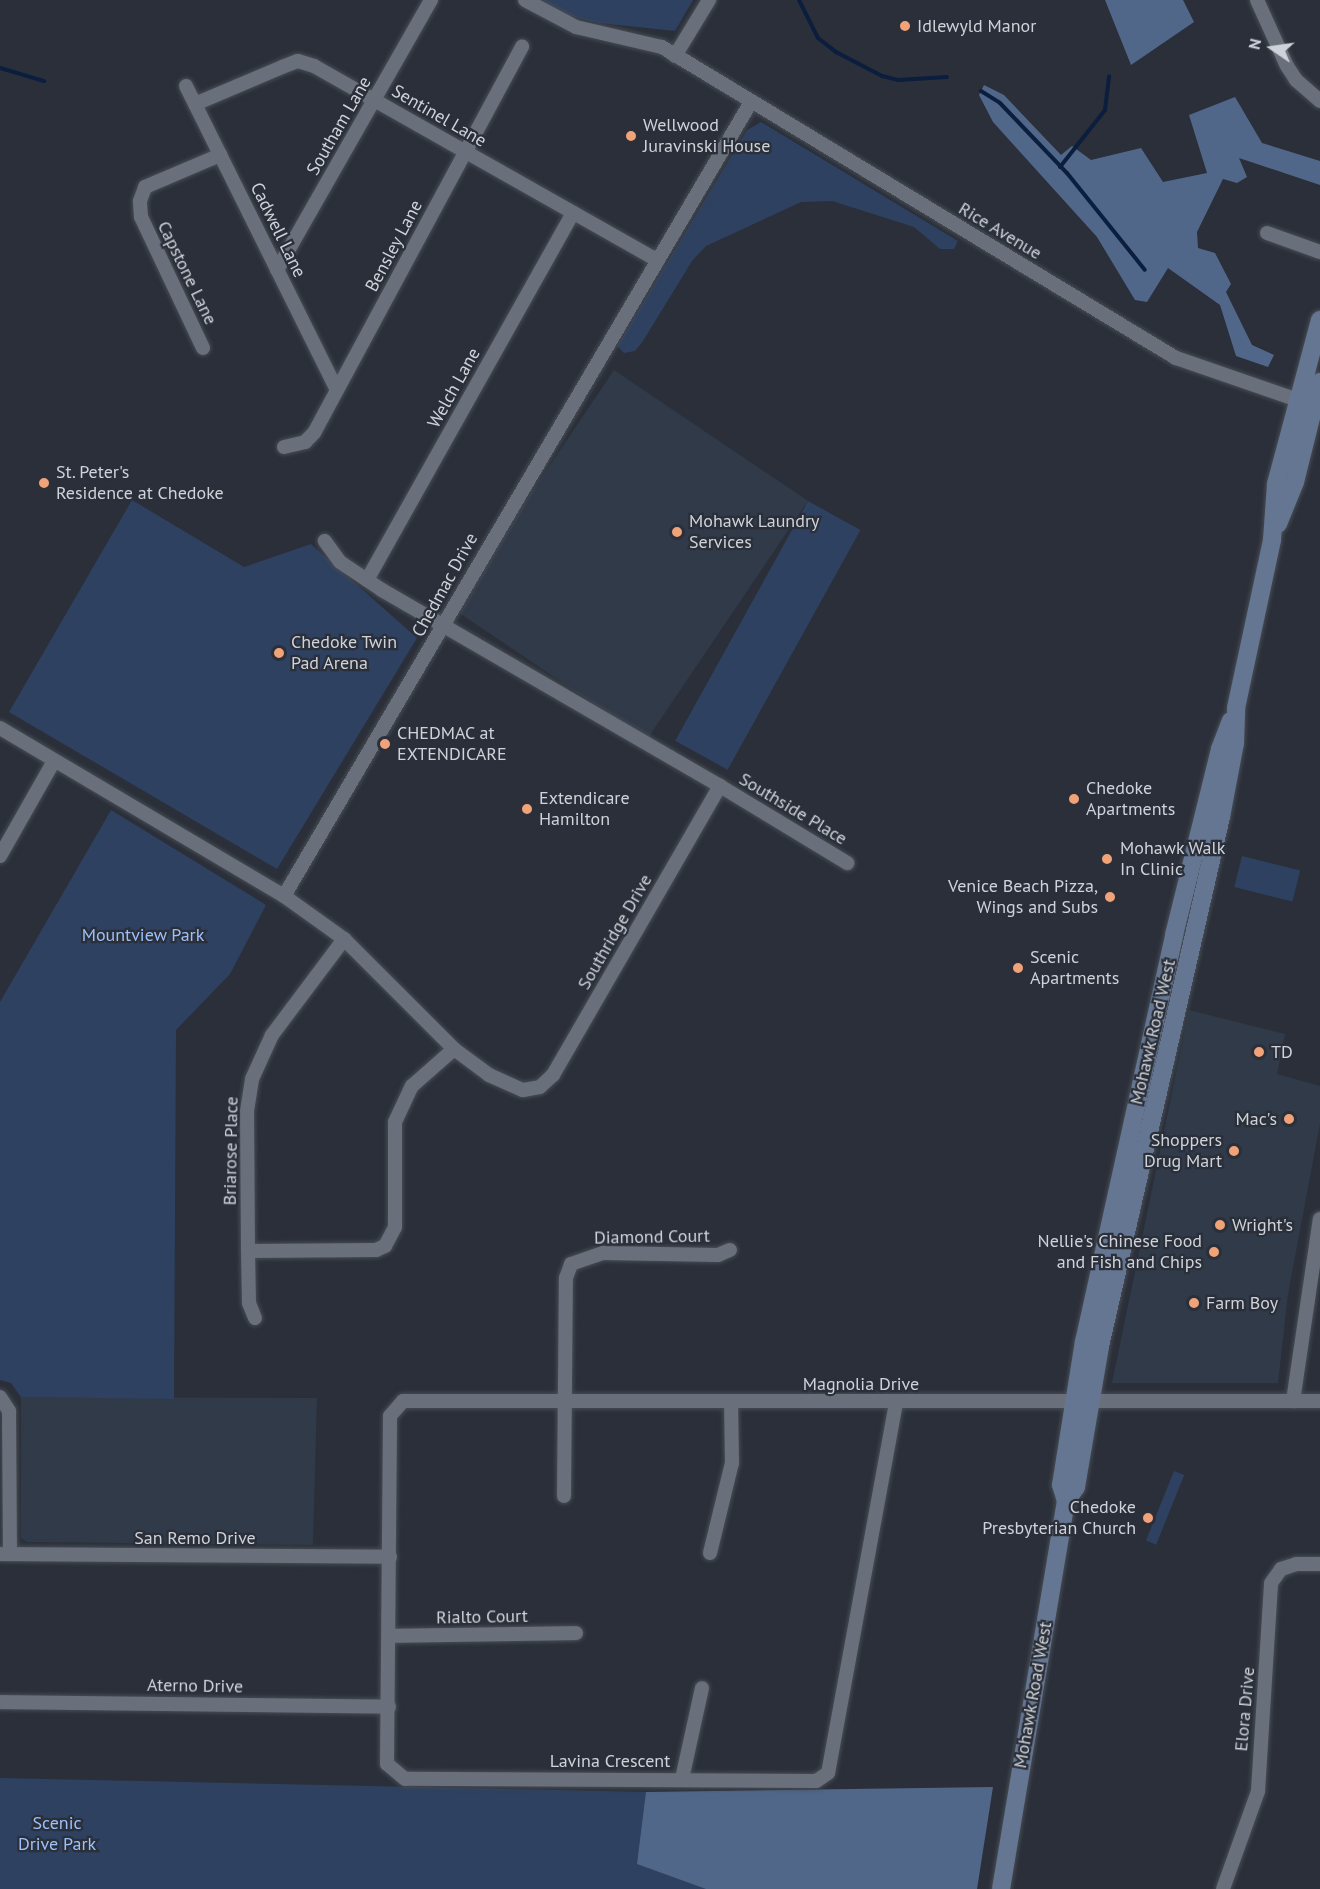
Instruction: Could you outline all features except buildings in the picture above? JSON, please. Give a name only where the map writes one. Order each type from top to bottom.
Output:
[{"type":"main road","name":"Mohawk Road West","points":[[1000,1889],[1066,1501],[1076,1486],[1083,1399],[1151,1036],[1220,749],[1236,708],[1272,540],[1276,484],[1320,320]]},
{"type":"main road","name":"Mohawk Road West","points":[[1272,540],[1295,482],[1317,406],[1320,382]]},
{"type":"main road","name":"Mohawk Road West","points":[[1083,1399],[1165,1065],[1221,817],[1235,743],[1236,708]]},
{"type":"main road","points":[[1151,1036],[1165,1065]]},
{"type":"street","name":"Southam Lane","points":[[277,270],[431,0]]},
{"type":"street","name":"Rice Avenue","points":[[525,0],[558,20],[651,42],[1176,358],[1317,406]]},
{"type":"street","points":[[675,56],[709,0]]},
{"type":"street","points":[[1257,0],[1287,66],[1296,80],[1320,101]]},
{"type":"street","name":"Bensley Lane","points":[[284,447],[294,446],[310,437],[522,46]]},
{"type":"street","name":"Sentinel Lane","points":[[195,104],[298,61],[374,100],[658,261]]},
{"type":"street","name":"Cadwell Lane","points":[[186,86],[337,390]]},
{"type":"street","name":"Chedmac Drive","points":[[284,896],[751,102]]},
{"type":"street","name":"Capstone Lane","points":[[204,348],[141,217],[140,201],[144,187],[220,155]]},
{"type":"street","name":"Welch Lane","points":[[367,580],[573,213]]},
{"type":"street","points":[[1266,233],[1320,252]]},
{"type":"street","points":[[325,541],[340,562],[441,627],[720,786]]},
{"type":"street","points":[[0,728],[284,896]]},
{"type":"street","points":[[0,856],[54,761]]},
{"type":"street","name":"Southside Place","points":[[720,786],[847,863]]},
{"type":"street","name":"Southridge Drive","points":[[284,896],[344,939],[454,1049],[489,1075],[523,1090],[540,1087],[553,1075],[720,786]]},
{"type":"street","name":"Briarose Place","points":[[255,1318],[249,1303],[248,1251],[248,1111],[252,1079],[272,1035],[344,939]]},
{"type":"street","points":[[248,1251],[376,1250],[385,1246],[395,1227],[395,1122],[412,1086],[454,1049]]},
{"type":"street","points":[[1293,1401],[1320,1219]]},
{"type":"street","name":"Diamond Court","points":[[564,1401],[566,1278],[571,1264],[603,1253],[718,1255],[730,1250]]},
{"type":"street","points":[[0,1398],[9,1411],[5,1554]]},
{"type":"street","name":"Magnolia Drive","points":[[403,1401],[896,1403],[1083,1399],[1320,1401]]},
{"type":"street","name":"Lavina Crescent","points":[[403,1401],[390,1416],[387,1764],[405,1779],[816,1781],[828,1773],[896,1403]]},
{"type":"street","points":[[564,1401],[564,1496]]},
{"type":"street","points":[[710,1553],[732,1463],[731,1402]]},
{"type":"street","name":"San Remo Drive","points":[[5,1554],[390,1557]]},
{"type":"street","name":"Elora Drive","points":[[1224,1889],[1258,1791],[1272,1583],[1281,1569],[1296,1564],[1320,1564]]},
{"type":"street","name":"Rialto Court","points":[[389,1636],[576,1633]]},
{"type":"street","points":[[682,1779],[702,1688]]},
{"type":"street","name":"Aterno Drive","points":[[0,1702],[389,1707]]},
{"type":"shaded area","points":[[1105,0],[1183,0],[1194,22],[1131,65]]},
{"type":"shaded area","points":[[984,85],[1004,95],[1061,155],[1072,146],[1091,160],[1141,148],[1163,182],[1207,173],[1189,115],[1235,97],[1262,143],[1320,161],[1320,185],[1239,158],[1247,177],[1237,183],[1223,179],[1197,232],[1198,248],[1215,253],[1231,284],[1226,292],[1252,345],[1274,355],[1268,367],[1236,356],[1220,305],[1168,268],[1147,302],[1135,300],[1097,237],[993,122],[979,95]]},
{"type":"shaded area","points":[[614,370],[808,501],[647,740],[453,609]]},
{"type":"shaded area","points":[[1189,1010],[1285,1034],[1277,1074],[1320,1086],[1320,1124],[1288,1294],[1278,1383],[1112,1383]]},
{"type":"shaded area","points":[[21,1397],[317,1398],[313,1545],[27,1542],[21,1538]]},
{"type":"shaded area","points":[[993,1787],[977,1889],[706,1889],[637,1864],[646,1792]]},
{"type":"green space","points":[[541,0],[693,0],[675,31],[599,23],[561,14]]},
{"type":"green space","points":[[761,122],[958,241],[954,249],[940,249],[914,227],[832,201],[801,202],[706,246],[692,261],[643,341],[635,351],[624,353],[617,346],[747,130]]},
{"type":"green space","points":[[132,500],[244,567],[311,544],[417,638],[277,869],[9,712]]},
{"type":"green space","points":[[808,501],[860,530],[728,770],[675,741]]},
{"type":"green space","name":"Mountview Park","points":[[111,810],[266,905],[230,974],[176,1030],[174,1399],[21,1397],[11,1383],[0,1380],[0,1002]]},
{"type":"green space","points":[[1242,856],[1300,871],[1292,902],[1234,887]]},
{"type":"green space","points":[[1174,1471],[1184,1475],[1156,1545],[1146,1541]]},
{"type":"green space","name":"Scenic Drive Park","points":[[0,1778],[696,1793],[977,1889],[0,1889]]},
{"type":"waterway","points":[[799,0],[818,38],[836,52],[882,76],[898,80],[947,77]]},
{"type":"waterway","points":[[0,68],[44,81]]},
{"type":"waterway","points":[[1060,167],[1105,110],[1109,76]]},
{"type":"waterway","points":[[981,91],[1000,103],[1067,173],[1145,270]]},
{"type":"place","name":"Idlewyld Manor","points":[[905,26]]},
{"type":"place","name":"Wellwood Juravinski House","points":[[631,136]]},
{"type":"place","name":"St. Peter's Residence at Chedoke","points":[[44,483]]},
{"type":"place","name":"Mohawk Laundry Services","points":[[677,532]]},
{"type":"place","name":"Chedoke Twin Pad Arena","points":[[279,653]]},
{"type":"place","name":"CHEDMAC at EXTENDICARE","points":[[385,744]]},
{"type":"place","name":"Chedoke Apartments","points":[[1074,799]]},
{"type":"place","name":"Extendicare Hamilton","points":[[527,809]]},
{"type":"place","name":"Mohawk Walk In Clinic","points":[[1107,859]]},
{"type":"place","name":"Venice Beach Pizza, Wings and Subs","points":[[1110,897]]},
{"type":"place","name":"Scenic Apartments","points":[[1018,968]]},
{"type":"place","name":"TD","points":[[1259,1052]]},
{"type":"place","name":"Mac's","points":[[1289,1119]]},
{"type":"place","name":"Shoppers Drug Mart","points":[[1234,1151]]},
{"type":"place","name":"Wright's","points":[[1220,1225]]},
{"type":"place","name":"Nellie's Chinese Food and Fish and Chips","points":[[1214,1252]]},
{"type":"place","name":"Farm Boy","points":[[1194,1303]]},
{"type":"place","name":"Chedoke Presbyterian Church","points":[[1148,1518]]}]
